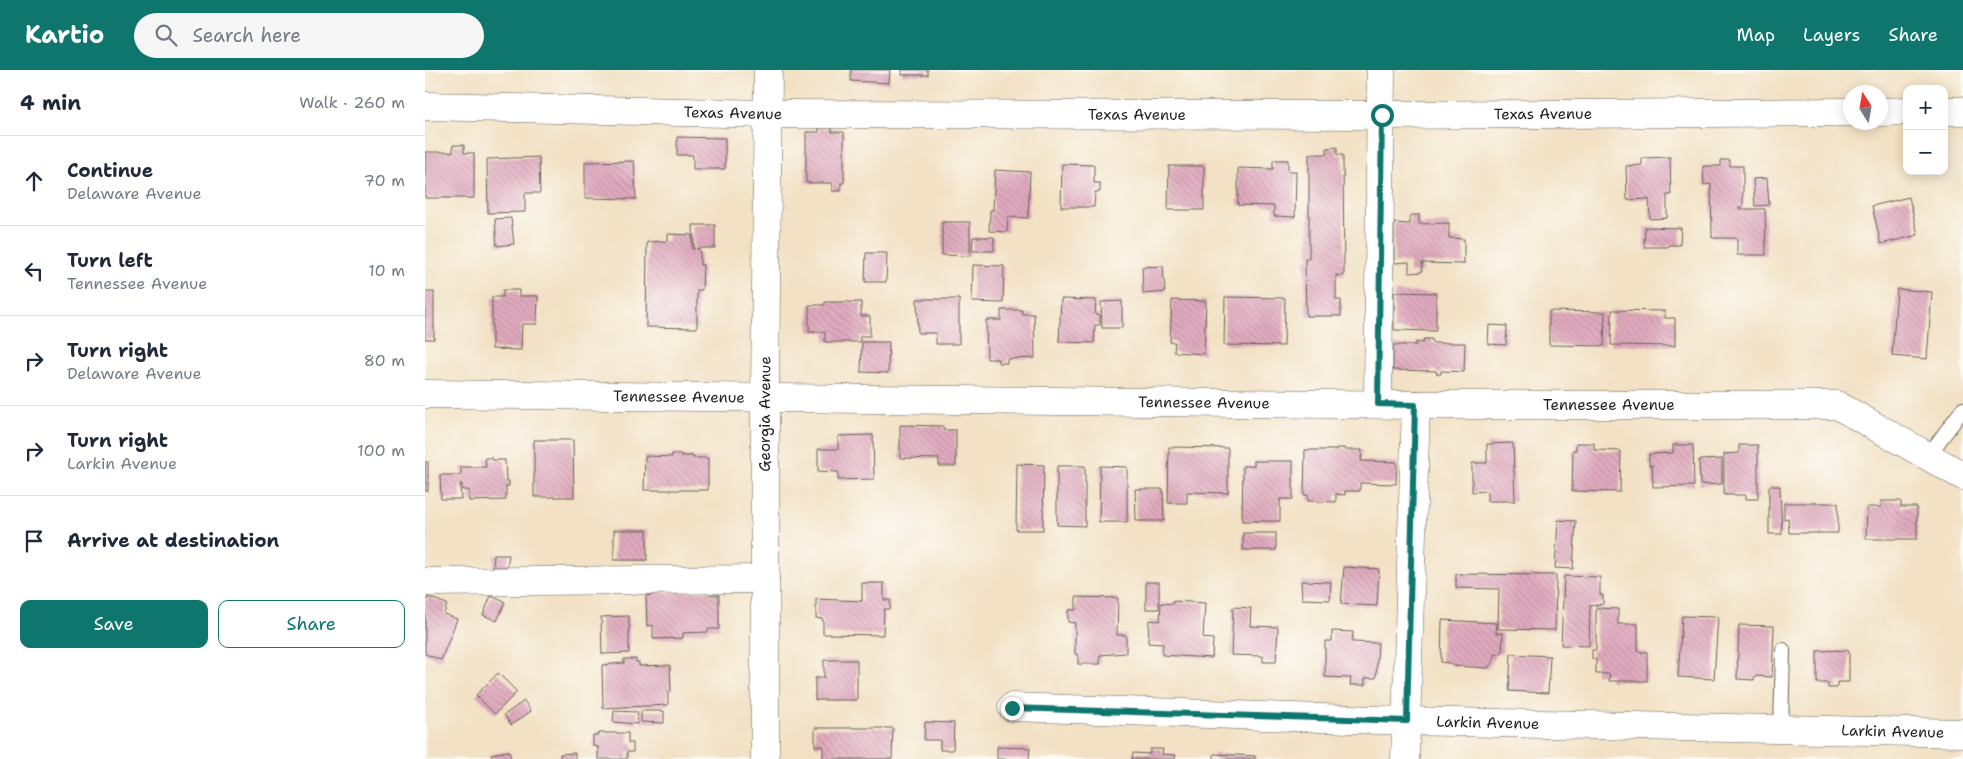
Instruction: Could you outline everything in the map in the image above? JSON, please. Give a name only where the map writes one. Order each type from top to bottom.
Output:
[{"type":"street","name":"Georgia Avenue","points":[[765,759],[765,396],[768,70]]},
{"type":"street","points":[[1378,404],[1381,70]]},
{"type":"street","name":"Texas Avenue","points":[[425,106],[768,114],[1382,115],[1843,112]]},
{"type":"street","points":[[1888,112],[1903,111]]},
{"type":"street","points":[[1948,111],[1963,111]]},
{"type":"street","name":"Tennessee Avenue","points":[[425,394],[765,396],[1415,405],[1837,405],[1963,476]]},
{"type":"street","points":[[1405,759],[1415,405]]},
{"type":"street","points":[[425,582],[765,579]]},
{"type":"street","name":"Larkin Avenue","points":[[1012,708],[1407,721],[1963,733]]},
{"type":"lane","points":[[1928,456],[1963,409]]},
{"type":"lane","points":[[1781,729],[1783,650]]},
{"type":"building","points":[[851,70],[890,70],[889,83],[851,81]]},
{"type":"building","points":[[902,70],[928,70],[928,75],[902,75]]},
{"type":"building","points":[[819,128],[832,128],[832,132],[844,132],[844,183],[841,183],[841,191],[832,191],[832,183],[806,183],[806,132],[819,132]]},
{"type":"building","points":[[677,137],[725,138],[725,169],[693,169],[693,155],[677,155]]},
{"type":"building","points":[[453,145],[464,145],[464,153],[474,153],[474,198],[425,198],[425,152],[453,152]]},
{"type":"building","points":[[1337,147],[1337,155],[1343,155],[1344,276],[1336,275],[1336,300],[1341,300],[1341,316],[1306,316],[1305,259],[1309,259],[1309,154],[1327,154],[1327,148]]},
{"type":"building","points":[[539,157],[540,193],[525,193],[525,212],[488,213],[487,159]]},
{"type":"building","points":[[1670,157],[1671,195],[1667,195],[1667,218],[1650,219],[1649,199],[1627,200],[1626,166],[1642,165],[1642,158]]},
{"type":"building","points":[[1273,160],[1288,160],[1288,171],[1296,171],[1295,217],[1274,216],[1274,206],[1238,205],[1238,168],[1273,169]]},
{"type":"building","points":[[1721,160],[1730,160],[1730,166],[1743,166],[1743,207],[1739,207],[1739,209],[1765,209],[1766,255],[1737,255],[1737,238],[1712,238],[1711,184],[1704,185],[1703,166],[1721,166]]},
{"type":"building","points":[[634,161],[636,199],[585,198],[585,162]]},
{"type":"building","points":[[1062,164],[1094,165],[1094,183],[1100,183],[1100,192],[1095,192],[1094,207],[1061,207]]},
{"type":"building","points":[[1169,166],[1204,166],[1204,210],[1168,210]]},
{"type":"building","points":[[995,170],[1030,172],[1028,218],[1008,217],[1007,232],[989,231],[990,210],[993,210]]},
{"type":"building","points":[[1767,178],[1769,205],[1755,206],[1753,179]]},
{"type":"building","points":[[1909,197],[1918,235],[1881,244],[1872,206]]},
{"type":"building","points":[[1410,215],[1419,215],[1419,224],[1449,223],[1449,238],[1464,239],[1464,264],[1422,263],[1422,272],[1409,273],[1409,262],[1394,263],[1394,223],[1410,224]]},
{"type":"building","points":[[511,218],[514,244],[497,246],[495,219]]},
{"type":"building","points":[[942,222],[970,222],[970,256],[942,255]]},
{"type":"building","points":[[693,225],[715,225],[715,248],[697,248],[700,253],[700,265],[703,265],[702,290],[697,290],[697,328],[646,327],[647,242],[668,241],[668,234],[692,235],[692,249],[694,249]]},
{"type":"building","points":[[1645,227],[1681,228],[1680,245],[1644,247]]},
{"type":"building","points":[[973,237],[994,237],[994,251],[972,251]]},
{"type":"building","points":[[866,253],[887,253],[886,282],[865,282]]},
{"type":"building","points":[[973,265],[1004,266],[1003,303],[972,302]]},
{"type":"building","points":[[1163,266],[1165,292],[1143,294],[1142,267]]},
{"type":"building","points":[[1897,289],[1932,292],[1927,359],[1892,356]]},
{"type":"building","points":[[503,290],[519,290],[519,296],[538,296],[537,324],[522,324],[521,350],[492,349],[492,297],[503,297]]},
{"type":"building","points":[[425,292],[434,292],[434,339],[425,339]]},
{"type":"building","points":[[1394,292],[1436,293],[1436,331],[1394,330]]},
{"type":"building","points":[[1225,297],[1285,298],[1284,346],[1224,345]]},
{"type":"building","points":[[917,299],[959,299],[959,344],[936,344],[936,333],[918,333]]},
{"type":"building","points":[[1061,299],[1096,300],[1095,314],[1100,315],[1100,325],[1095,325],[1094,343],[1059,342]]},
{"type":"building","points":[[1172,300],[1206,301],[1204,354],[1174,352],[1175,342],[1170,342]]},
{"type":"building","points":[[1122,301],[1122,328],[1102,328],[1101,302]]},
{"type":"building","points":[[825,302],[861,302],[861,316],[870,316],[870,336],[860,336],[860,342],[825,342],[825,332],[809,332],[809,305],[825,305]]},
{"type":"building","points":[[1001,310],[1022,310],[1022,314],[1034,314],[1035,358],[1007,359],[1007,363],[998,363],[998,359],[987,359],[986,320],[1001,320]]},
{"type":"building","points":[[1612,310],[1665,311],[1665,318],[1675,318],[1675,346],[1611,345]]},
{"type":"building","points":[[1549,311],[1605,312],[1604,346],[1549,345]]},
{"type":"building","points":[[1489,325],[1507,326],[1506,345],[1488,344]]},
{"type":"building","points":[[1424,339],[1432,339],[1432,343],[1465,343],[1464,372],[1441,371],[1441,374],[1437,374],[1436,371],[1393,370],[1393,345],[1416,345],[1416,342],[1423,343]]},
{"type":"building","points":[[862,342],[889,342],[888,373],[861,372]]},
{"type":"building","points":[[900,425],[943,426],[943,430],[956,430],[956,466],[939,466],[939,459],[900,458]]},
{"type":"building","points":[[873,435],[874,479],[838,480],[838,472],[818,471],[818,449],[838,449],[838,436]]},
{"type":"building","points":[[534,440],[573,440],[574,497],[534,497]]},
{"type":"building","points":[[1513,443],[1515,501],[1487,501],[1487,491],[1472,492],[1472,463],[1487,463],[1487,444]]},
{"type":"building","points":[[1576,443],[1594,443],[1594,450],[1621,451],[1620,492],[1572,491],[1573,450],[1576,450]]},
{"type":"building","points":[[1673,445],[1693,445],[1694,486],[1653,487],[1652,465],[1649,465],[1649,454],[1673,453]]},
{"type":"building","points":[[1739,445],[1758,445],[1758,499],[1746,499],[1746,495],[1724,495],[1724,454],[1739,453]]},
{"type":"building","points":[[1169,447],[1228,448],[1228,493],[1187,492],[1187,503],[1168,503]]},
{"type":"building","points":[[1336,448],[1362,450],[1361,461],[1397,462],[1396,484],[1360,483],[1360,491],[1345,491],[1345,495],[1336,494],[1336,502],[1308,501],[1308,495],[1304,495],[1305,450],[1336,450]]},
{"type":"building","points":[[672,454],[693,456],[693,458],[708,458],[708,490],[644,490],[645,456],[672,457]]},
{"type":"building","points":[[485,458],[505,460],[506,481],[509,481],[509,486],[506,486],[506,500],[469,501],[469,490],[462,490],[462,484],[460,484],[461,499],[441,499],[440,475],[461,475],[461,467],[486,467]]},
{"type":"building","points":[[1722,459],[1722,484],[1700,485],[1699,460]]},
{"type":"building","points":[[1254,461],[1293,461],[1293,499],[1280,499],[1280,521],[1242,521],[1243,466],[1254,466]]},
{"type":"building","points":[[425,462],[428,462],[428,491],[425,491]]},
{"type":"building","points":[[1017,464],[1044,465],[1043,530],[1016,530]]},
{"type":"building","points":[[1057,466],[1085,466],[1085,526],[1057,525]]},
{"type":"building","points":[[1100,466],[1127,467],[1127,522],[1099,522]]},
{"type":"building","points":[[1769,486],[1780,486],[1782,534],[1769,534]]},
{"type":"building","points":[[1135,489],[1163,489],[1164,521],[1136,521]]},
{"type":"building","points":[[1881,501],[1901,501],[1901,507],[1917,507],[1917,539],[1866,539],[1867,507],[1881,507]]},
{"type":"building","points":[[1784,503],[1838,503],[1838,533],[1789,533],[1788,518],[1784,519]]},
{"type":"building","points":[[1558,520],[1576,521],[1573,569],[1555,568]]},
{"type":"building","points":[[614,530],[647,530],[647,560],[614,560]]},
{"type":"building","points":[[1243,533],[1276,533],[1276,550],[1243,550]]},
{"type":"building","points":[[494,555],[509,555],[507,567],[493,567]]},
{"type":"building","points":[[1344,567],[1379,569],[1377,606],[1341,604]]},
{"type":"building","points":[[1456,574],[1556,575],[1555,630],[1498,629],[1499,589],[1456,588]]},
{"type":"building","points":[[1564,576],[1600,577],[1600,595],[1603,595],[1603,604],[1590,606],[1589,646],[1561,645]]},
{"type":"building","points":[[1301,581],[1331,582],[1330,600],[1302,599]]},
{"type":"building","points":[[1146,582],[1159,582],[1159,609],[1146,609]]},
{"type":"building","points":[[862,583],[884,583],[884,600],[890,600],[890,609],[884,609],[883,635],[823,634],[823,619],[816,618],[816,599],[862,601]]},
{"type":"building","points":[[710,591],[710,595],[719,595],[719,629],[708,629],[708,632],[683,633],[683,638],[653,639],[653,625],[647,626],[646,596],[651,595],[651,592]]},
{"type":"building","points":[[491,596],[505,602],[497,621],[483,615]]},
{"type":"building","points":[[428,597],[447,604],[444,614],[457,619],[441,660],[425,654],[425,599],[427,600]]},
{"type":"building","points":[[1076,597],[1118,598],[1117,635],[1126,635],[1126,653],[1100,655],[1100,664],[1078,664],[1078,655],[1075,654],[1075,623],[1068,622],[1068,610],[1076,610]]},
{"type":"building","points":[[1173,601],[1205,603],[1203,638],[1213,639],[1212,658],[1162,655],[1163,644],[1148,643],[1149,620],[1160,621],[1161,603],[1173,604]]},
{"type":"building","points":[[1233,607],[1251,608],[1250,626],[1278,627],[1276,662],[1263,662],[1263,656],[1231,655]]},
{"type":"building","points":[[1596,608],[1618,609],[1618,624],[1638,624],[1638,652],[1647,652],[1647,681],[1609,681],[1610,674],[1596,674],[1596,659],[1592,659],[1592,650],[1596,650]]},
{"type":"building","points":[[629,616],[629,653],[602,654],[601,617]]},
{"type":"building","points":[[1682,616],[1718,617],[1714,679],[1678,677]]},
{"type":"building","points":[[1442,620],[1497,623],[1496,633],[1503,633],[1502,654],[1495,654],[1488,668],[1454,666],[1450,663],[1441,662]]},
{"type":"building","points":[[1739,625],[1774,626],[1772,677],[1755,676],[1754,680],[1737,679]]},
{"type":"building","points":[[1332,631],[1353,632],[1352,642],[1378,643],[1376,678],[1365,678],[1365,685],[1350,685],[1351,678],[1325,677],[1325,641],[1332,641]]},
{"type":"building","points":[[1849,650],[1849,682],[1837,682],[1837,688],[1828,688],[1828,683],[1817,683],[1817,651]]},
{"type":"building","points":[[1511,654],[1550,656],[1548,693],[1509,691]]},
{"type":"building","points":[[624,659],[636,659],[636,662],[639,662],[639,666],[670,665],[671,691],[668,692],[668,705],[603,708],[602,665],[624,663]]},
{"type":"building","points":[[824,660],[857,660],[857,700],[815,700],[815,678],[824,678]]},
{"type":"building","points":[[498,673],[517,692],[495,714],[476,695]]},
{"type":"building","points":[[524,701],[531,711],[511,725],[504,715]]},
{"type":"building","points":[[614,711],[638,712],[637,724],[613,722]]},
{"type":"building","points":[[641,711],[664,711],[664,723],[641,722]]},
{"type":"building","points":[[925,722],[954,723],[953,750],[940,750],[940,740],[924,740]]},
{"type":"building","points":[[815,728],[893,728],[892,759],[823,759],[823,746],[815,746]]},
{"type":"building","points":[[599,733],[628,733],[628,743],[633,743],[633,752],[627,752],[627,759],[598,759],[598,747],[593,746],[593,735],[598,735]]},
{"type":"building","points":[[997,747],[1030,748],[1029,759],[997,759]]},
{"type":"building","points":[[1150,749],[1163,749],[1162,754],[1176,755],[1175,759],[1132,759],[1133,753],[1150,754]]},
{"type":"building","points":[[509,751],[511,759],[492,759],[491,754]]},
{"type":"building","points":[[575,753],[575,759],[560,759],[560,754]]},
{"type":"building","points":[[1214,754],[1255,756],[1255,759],[1214,759]]},
{"type":"route","points":[[1012,708],[1407,721],[1415,405],[1378,404],[1382,115]]}]
